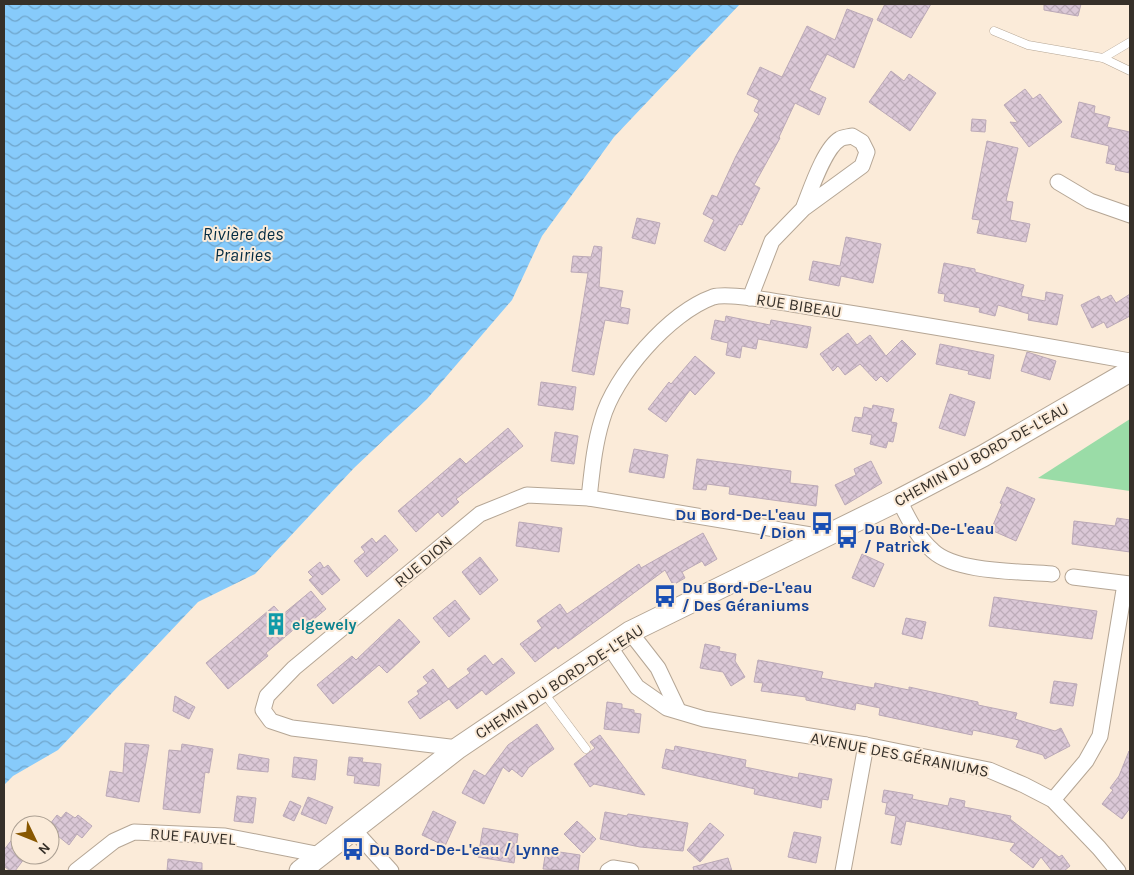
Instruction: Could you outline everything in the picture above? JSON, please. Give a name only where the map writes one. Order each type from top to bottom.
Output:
[{"type":"street","points":[[750,298],[772,241],[803,209],[862,166],[867,152],[862,142],[852,136],[840,138],[831,149],[803,209]]},
{"type":"street","points":[[1058,182],[1090,201],[1130,215]]},
{"type":"street","name":"RUE BIBEAU","points":[[589,498],[592,463],[602,419],[616,386],[645,349],[672,321],[714,297],[750,298],[913,322],[1130,361]]},
{"type":"street","name":"CHEMIN DU BORD-DE-L'EAU","points":[[300,871],[458,748],[630,632],[899,500],[983,456],[1130,371]]},
{"type":"street","name":"RUE DION","points":[[458,748],[292,728],[271,721],[263,710],[266,696],[294,668],[480,514],[527,495],[589,498],[822,537]]},
{"type":"street","points":[[899,500],[921,539],[946,560],[965,566],[1052,574]]},
{"type":"street","points":[[1053,800],[1086,761],[1100,736],[1128,584],[1073,577]]},
{"type":"street","points":[[630,632],[658,668],[678,710]]},
{"type":"street","name":"AVENUE DES GÉRANIUMS","points":[[609,646],[637,686],[667,708],[704,719],[866,745],[989,770],[1053,800],[1099,848],[1118,871]]},
{"type":"street","points":[[843,871],[866,745]]},
{"type":"street","points":[[354,830],[391,871]]},
{"type":"street","name":"RUE FAUVEL","points":[[76,871],[114,841],[134,832],[225,836],[321,855]]},
{"type":"street","points":[[608,871],[613,868],[631,871]]},
{"type":"lane","points":[[994,31],[1028,45],[1103,58],[1130,71]]},
{"type":"lane","points":[[1103,58],[1130,42]]},
{"type":"lane","points":[[543,691],[586,749]]},
{"type":"green space","points":[[1130,419],[1130,491],[1038,478]]},
{"type":"water","name":"Rivière des Prairies","points":[[4,4],[740,4],[614,137],[542,236],[512,300],[427,399],[354,468],[255,574],[198,602],[58,750],[13,776],[4,785]]},
{"type":"building","points":[[885,4],[931,4],[911,38],[877,20]]},
{"type":"building","points":[[1044,4],[1081,4],[1078,16],[1044,10]]},
{"type":"building","points":[[847,9],[873,19],[854,68],[827,54],[809,90],[826,98],[819,115],[795,103],[780,138],[754,185],[760,188],[742,225],[739,224],[725,251],[704,241],[714,220],[703,214],[712,195],[717,197],[736,156],[759,114],[754,111],[759,100],[747,94],[760,67],[782,77],[807,26],[835,40]]},
{"type":"building","points":[[891,71],[904,81],[909,74],[936,93],[910,131],[869,102]]},
{"type":"building","points":[[1025,89],[1033,99],[1040,94],[1062,122],[1029,147],[1010,122],[1018,123],[1004,105]]},
{"type":"building","points":[[1079,102],[1095,106],[1094,113],[1110,117],[1107,127],[1130,132],[1130,173],[1115,170],[1116,165],[1106,163],[1109,146],[1071,137]]},
{"type":"building","points":[[972,119],[986,120],[985,132],[971,131]]},
{"type":"building","points":[[987,141],[1018,148],[1006,201],[1013,202],[1010,220],[1030,224],[1026,242],[977,233],[980,220],[972,219]]},
{"type":"building","points":[[637,218],[660,223],[655,244],[632,238]]},
{"type":"building","points":[[846,237],[881,244],[873,283],[841,276],[839,286],[809,280],[813,261],[840,266]]},
{"type":"building","points":[[594,246],[602,247],[599,287],[623,291],[620,307],[630,309],[628,324],[605,320],[594,375],[572,371],[588,273],[571,272],[573,256],[591,257]]},
{"type":"building","points":[[944,263],[975,269],[975,272],[1024,285],[1021,296],[1045,301],[1046,292],[1063,295],[1057,325],[1028,320],[1029,314],[998,305],[995,316],[979,312],[980,308],[944,301],[945,294],[938,293]]},
{"type":"building","points":[[1130,294],[1130,316],[1107,328],[1104,322],[1092,328],[1081,305],[1099,296],[1101,300],[1111,295],[1116,303]]},
{"type":"building","points":[[726,316],[770,325],[771,320],[811,327],[807,348],[758,339],[756,349],[742,346],[740,358],[726,355],[728,343],[711,339],[715,320],[725,322]]},
{"type":"building","points":[[848,333],[857,345],[870,335],[886,356],[902,340],[916,354],[887,382],[881,376],[876,381],[860,364],[845,375],[838,366],[833,371],[820,354]]},
{"type":"building","points":[[940,344],[994,355],[990,379],[968,374],[969,371],[936,364]]},
{"type":"building","points":[[1027,352],[1056,361],[1050,380],[1021,371]]},
{"type":"building","points":[[695,356],[715,373],[695,395],[690,390],[666,422],[648,409],[669,382],[671,384]]},
{"type":"building","points":[[541,382],[576,387],[573,410],[538,405]]},
{"type":"building","points":[[950,394],[975,402],[965,436],[939,428]]},
{"type":"building","points":[[873,405],[894,409],[891,422],[897,423],[893,442],[888,441],[886,448],[870,444],[872,435],[852,431],[855,417],[862,418],[864,407],[872,409]]},
{"type":"building","points":[[508,428],[523,446],[456,499],[459,502],[442,517],[438,512],[416,532],[398,511],[460,458],[466,464]]},
{"type":"building","points":[[555,432],[578,436],[574,464],[551,461]]},
{"type":"building","points":[[634,449],[668,455],[664,478],[629,472]]},
{"type":"building","points":[[697,459],[791,471],[790,483],[818,486],[816,506],[729,494],[730,487],[707,484],[706,490],[693,489]]},
{"type":"building","points":[[871,461],[882,483],[845,505],[835,485],[856,475],[854,469]]},
{"type":"building","points":[[1007,487],[1035,499],[1016,541],[991,530]]},
{"type":"building","points":[[1117,518],[1130,520],[1130,552],[1072,544],[1074,521],[1115,526]]},
{"type":"building","points":[[519,522],[562,528],[559,552],[516,546]]},
{"type":"building","points":[[703,533],[717,559],[705,566],[702,561],[682,572],[685,578],[673,585],[665,570],[558,649],[556,646],[535,662],[520,644],[542,628],[537,621],[560,604],[567,614],[639,564],[641,568]]},
{"type":"building","points":[[385,535],[398,550],[367,577],[354,561],[365,552],[361,547],[372,538],[376,543]]},
{"type":"building","points":[[862,554],[884,564],[874,587],[852,578]]},
{"type":"building","points":[[480,557],[498,580],[480,595],[462,572]]},
{"type":"building","points":[[320,562],[324,568],[328,565],[340,580],[322,595],[309,580],[313,577],[308,572]]},
{"type":"building","points":[[311,591],[326,609],[302,629],[299,625],[266,653],[268,656],[228,689],[206,663],[274,606],[282,615]]},
{"type":"building","points":[[994,597],[1097,611],[1092,639],[989,626]]},
{"type":"building","points":[[455,600],[470,619],[449,637],[433,618]]},
{"type":"building","points":[[906,618],[926,622],[922,639],[902,634]]},
{"type":"building","points":[[399,619],[420,642],[387,673],[379,665],[333,704],[317,685],[352,656],[356,660]]},
{"type":"building","points":[[705,644],[720,647],[719,651],[736,654],[735,661],[745,677],[731,686],[723,672],[700,668]]},
{"type":"building","points":[[485,655],[493,665],[502,658],[515,673],[486,695],[482,690],[457,709],[449,699],[420,719],[408,702],[419,694],[417,691],[428,683],[423,677],[433,669],[448,689],[470,673],[467,669]]},
{"type":"building","points":[[758,660],[823,672],[821,678],[874,688],[875,683],[909,690],[909,687],[978,702],[978,705],[1017,713],[1015,719],[1055,731],[1061,728],[1070,746],[1045,759],[1043,755],[1016,747],[1019,740],[973,730],[972,735],[879,715],[880,708],[856,703],[855,710],[806,700],[806,697],[761,691],[763,683],[754,682]]},
{"type":"building","points":[[1054,681],[1077,684],[1073,706],[1050,703]]},
{"type":"building","points":[[175,696],[195,707],[189,719],[173,711]]},
{"type":"building","points":[[607,702],[622,704],[622,708],[634,710],[634,713],[641,714],[639,733],[604,729]]},
{"type":"building","points":[[537,724],[554,749],[529,767],[522,777],[512,769],[509,772],[503,767],[484,804],[462,793],[474,770],[485,776],[508,745]]},
{"type":"building","points":[[600,735],[645,795],[594,784],[590,787],[574,764],[595,748],[590,742]]},
{"type":"building","points":[[125,743],[149,745],[139,802],[106,796],[110,771],[123,773]]},
{"type":"building","points":[[182,744],[213,749],[209,773],[205,772],[200,813],[163,809],[169,750],[181,751]]},
{"type":"building","points":[[675,746],[746,760],[745,767],[798,778],[799,773],[832,779],[828,800],[822,799],[821,808],[754,794],[755,789],[662,768],[666,749],[674,751]]},
{"type":"building","points":[[1129,751],[1130,808],[1122,819],[1102,804],[1113,790],[1110,788],[1119,776]]},
{"type":"building","points":[[239,754],[269,759],[268,772],[237,769]]},
{"type":"building","points":[[294,757],[317,760],[315,780],[292,777]]},
{"type":"building","points":[[349,757],[363,758],[362,762],[381,764],[379,786],[354,783],[355,776],[347,775]]},
{"type":"building","points":[[884,790],[913,795],[912,799],[948,806],[950,798],[965,801],[964,807],[1011,816],[1010,819],[1059,857],[1062,855],[1070,866],[1064,871],[1052,871],[1041,857],[1033,868],[1010,850],[1015,843],[906,821],[901,845],[891,843],[896,816],[885,814],[887,803],[882,802]]},
{"type":"building","points":[[237,796],[256,798],[253,823],[234,821]]},
{"type":"building","points":[[308,797],[333,807],[326,824],[301,814]]},
{"type":"building","points":[[290,801],[301,806],[294,821],[283,816]]},
{"type":"building","points":[[433,811],[456,822],[445,846],[422,835]]},
{"type":"building","points":[[66,812],[75,818],[78,815],[92,826],[82,838],[77,834],[69,845],[60,838],[61,818]]},
{"type":"building","points":[[605,812],[688,823],[683,851],[640,847],[600,839]]},
{"type":"building","points":[[577,821],[596,839],[583,853],[564,834]]},
{"type":"building","points":[[710,823],[724,835],[700,862],[687,850]]},
{"type":"building","points":[[483,828],[518,834],[514,863],[478,857]]},
{"type":"building","points":[[794,832],[821,837],[816,863],[788,857]]},
{"type":"building","points":[[10,842],[10,865],[20,865],[15,871],[10,871],[4,866],[4,850]]},
{"type":"building","points":[[546,850],[580,855],[578,871],[543,869]]},
{"type":"building","points":[[728,858],[732,871],[694,871],[693,867]]},
{"type":"building","points":[[168,859],[202,863],[202,871],[167,871]]},
{"type":"place","name":"Du Bord-De-L'eau / Dion","points":[[822,523]]},
{"type":"place","name":"Du Bord-De-L'eau / Patrick","points":[[847,537]]},
{"type":"place","name":"Du Bord-De-L'eau / Des Géraniums","points":[[665,596]]},
{"type":"place","name":"elgewely","points":[[276,624]]},
{"type":"place","name":"Du Bord-De-L'eau / Lynne","points":[[353,849]]}]
